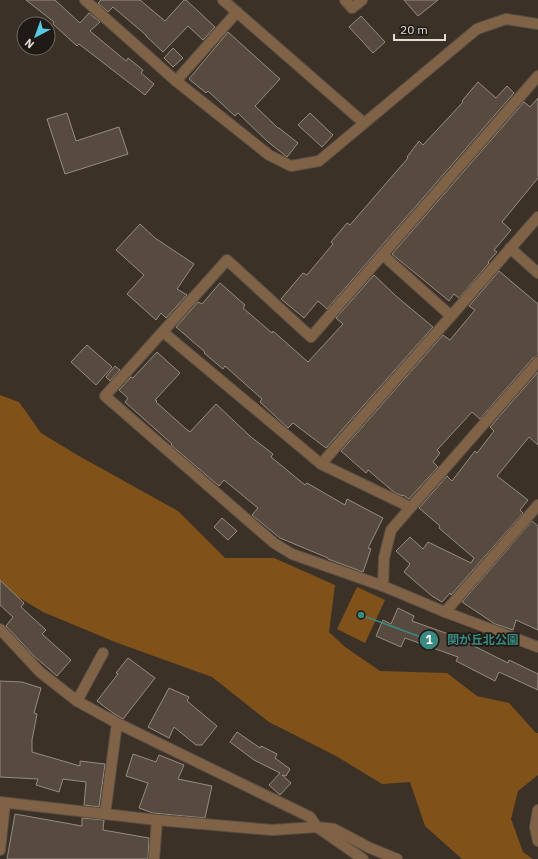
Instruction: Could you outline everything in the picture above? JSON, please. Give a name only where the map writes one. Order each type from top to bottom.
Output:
[{"type":"street","points":[[85,0],[176,81],[269,156],[291,166],[319,161],[478,29],[506,19],[538,24]]},
{"type":"street","points":[[223,0],[364,124]]},
{"type":"street","points":[[345,0],[352,8],[362,0]]},
{"type":"street","points":[[176,81],[237,12]]},
{"type":"street","points":[[538,76],[311,337],[227,260],[106,396],[274,543],[292,554],[383,586],[445,612],[538,647]]},
{"type":"street","points":[[321,464],[538,217]]},
{"type":"street","points":[[510,248],[538,273]]},
{"type":"street","points":[[383,255],[451,316]]},
{"type":"street","points":[[163,332],[321,464],[410,507]]},
{"type":"street","points":[[383,586],[384,558],[391,530],[538,362]]},
{"type":"street","points":[[445,612],[538,505]]},
{"type":"street","points":[[0,629],[40,672],[77,701],[117,723],[310,817],[317,827],[363,859]]},
{"type":"street","points":[[77,701],[103,653]]},
{"type":"street","points":[[105,814],[117,723]]},
{"type":"street","points":[[0,850],[2,802],[157,820],[272,830],[317,827],[334,829],[370,848],[397,859]]},
{"type":"street","points":[[538,810],[535,827],[538,841]]},
{"type":"street","points":[[154,859],[157,820]]},
{"type":"shaded area","points":[[0,395],[19,402],[41,433],[178,511],[225,558],[274,558],[335,585],[329,632],[345,647],[380,671],[447,673],[477,696],[509,703],[536,733],[538,733],[538,775],[518,791],[511,819],[523,852],[533,859],[462,859],[425,826],[410,782],[382,784],[336,756],[269,722],[212,677],[115,642],[43,612],[0,586]]},
{"type":"shaded area","points":[[357,587],[385,600],[365,643],[337,629]]},
{"type":"building","points":[[26,0],[55,0],[80,23],[89,13],[100,22],[90,31],[126,61],[128,58],[143,70],[141,73],[154,84],[145,95],[79,44],[77,46],[56,27],[56,16],[46,16]]},
{"type":"building","points":[[101,0],[140,0],[165,21],[184,0],[186,0],[215,27],[203,40],[188,26],[163,52],[146,35],[113,7],[108,12],[98,3]]},
{"type":"building","points":[[404,0],[438,0],[418,16]]},
{"type":"building","points":[[361,16],[385,42],[373,53],[349,27]]},
{"type":"building","points":[[228,32],[280,79],[255,106],[278,128],[298,143],[287,157],[267,141],[238,113],[235,116],[208,91],[206,93],[189,79]]},
{"type":"building","points":[[173,48],[183,58],[173,67],[164,58]]},
{"type":"building","points":[[478,82],[496,98],[507,86],[514,93],[327,309],[318,301],[304,318],[281,299],[303,273],[307,275],[333,244],[331,242],[347,223],[350,225],[408,158],[407,157],[419,141],[423,145],[463,102],[462,101]]},
{"type":"building","points":[[538,98],[538,178],[502,222],[511,230],[494,250],[497,252],[459,298],[454,294],[449,301],[392,254],[524,102],[530,107]]},
{"type":"building","points":[[67,113],[76,141],[119,127],[128,154],[65,174],[47,119]]},
{"type":"building","points":[[310,113],[333,135],[322,147],[298,125]]},
{"type":"building","points":[[140,224],[155,238],[194,264],[177,289],[187,295],[166,318],[161,313],[156,320],[127,294],[144,275],[116,250]]},
{"type":"building","points":[[499,271],[538,304],[538,356],[533,358],[480,419],[472,412],[437,450],[440,453],[433,462],[438,467],[409,499],[403,495],[395,493],[368,470],[366,473],[341,451],[443,335],[450,340],[475,310],[469,306]]},
{"type":"building","points":[[374,275],[396,296],[433,327],[326,448],[293,423],[288,428],[260,402],[262,399],[225,366],[223,369],[176,327],[198,302],[202,304],[220,283],[245,305],[243,308],[272,333],[273,331],[308,362],[343,324],[336,318]]},
{"type":"building","points":[[87,345],[112,367],[96,385],[71,362]]},
{"type":"building","points":[[157,352],[180,373],[155,400],[190,432],[216,404],[251,437],[273,454],[271,457],[305,485],[307,483],[345,505],[347,499],[383,518],[368,548],[371,549],[363,572],[328,559],[280,538],[252,515],[258,508],[224,480],[219,486],[171,445],[172,444],[125,402],[128,398],[119,390],[131,377],[133,378]]},
{"type":"building","points":[[115,366],[120,370],[110,381],[106,377]]},
{"type":"building","points":[[538,372],[538,445],[529,437],[497,476],[528,500],[520,510],[523,513],[451,595],[450,593],[442,602],[432,596],[404,572],[410,564],[396,551],[410,537],[423,549],[428,542],[471,563],[474,558],[439,528],[440,526],[419,508],[447,476],[452,481],[475,451],[477,453],[494,431],[490,427]]},
{"type":"building","points":[[222,518],[237,531],[228,540],[214,527]]},
{"type":"building","points":[[532,521],[538,526],[538,630],[516,620],[513,630],[495,624],[462,602]]},
{"type":"building","points":[[0,580],[24,603],[21,607],[46,630],[42,634],[71,660],[57,676],[34,656],[6,626],[13,617],[0,605]]},
{"type":"building","points":[[398,608],[414,616],[412,621],[454,636],[508,663],[509,660],[538,674],[538,690],[499,672],[495,681],[456,661],[458,657],[405,638],[401,647],[376,636],[383,620],[391,624]]},
{"type":"building","points":[[128,658],[155,678],[123,719],[97,701],[118,674],[116,673]]},
{"type":"building","points":[[0,681],[22,682],[41,688],[34,713],[37,714],[32,740],[32,752],[80,766],[80,761],[105,764],[99,807],[84,805],[86,782],[63,779],[59,792],[36,785],[38,779],[0,777]]},
{"type":"building","points":[[169,688],[189,697],[187,701],[217,726],[202,745],[196,745],[174,727],[169,738],[148,727]]},
{"type":"building","points":[[237,732],[260,748],[261,746],[277,754],[275,758],[290,769],[286,776],[282,775],[291,783],[280,795],[269,785],[280,773],[254,760],[230,742]]},
{"type":"building","points":[[133,754],[156,762],[159,755],[184,765],[178,779],[212,786],[205,818],[153,813],[139,808],[148,783],[126,776]]},
{"type":"building","points":[[15,814],[82,826],[82,818],[104,820],[103,830],[149,838],[148,859],[7,859]]},
{"type":"place","name":"関が丘北公園","points":[[361,615]]}]
